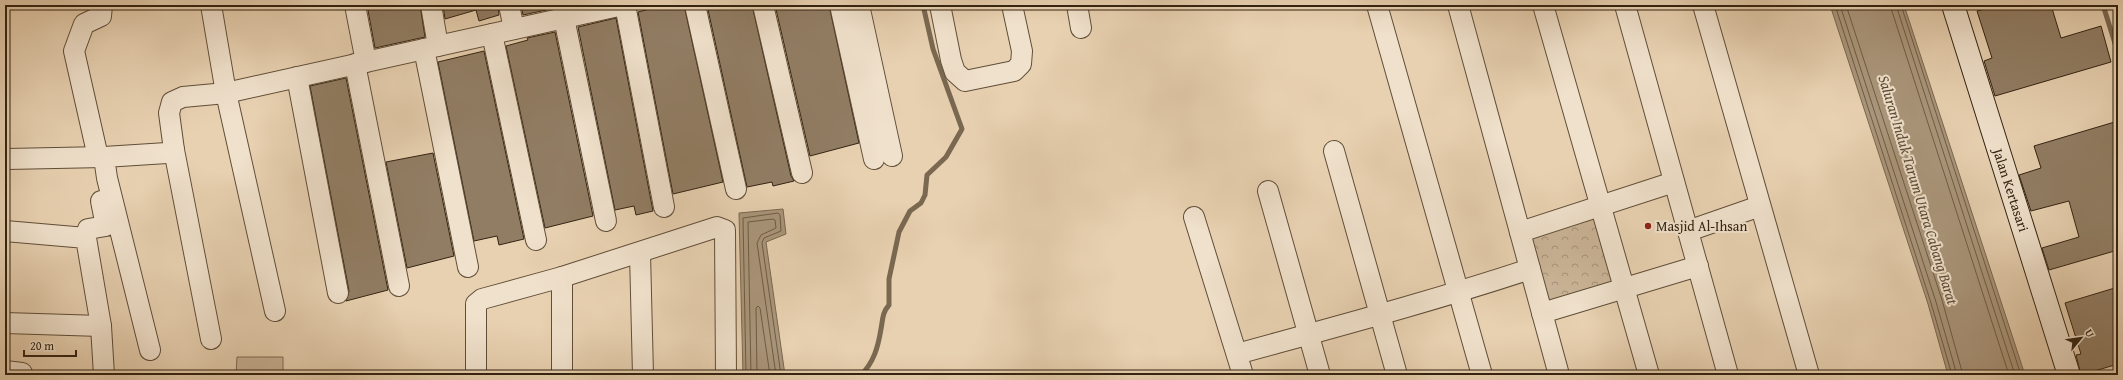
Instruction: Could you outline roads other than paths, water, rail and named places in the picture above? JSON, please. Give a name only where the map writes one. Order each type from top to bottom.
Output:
[{"type":"street","points":[[102,5],[101,16],[84,24],[74,51],[98,157],[106,225],[88,228],[86,238],[101,326],[104,375]]},
{"type":"street","points":[[211,5],[226,93],[275,311]]},
{"type":"street","points":[[355,5],[360,63],[399,286]]},
{"type":"street","points":[[430,5],[431,48],[468,268]]},
{"type":"street","points":[[510,5],[514,29]]},
{"type":"street","points":[[211,339],[174,150],[169,113],[172,102],[183,97],[226,93],[564,18],[592,8],[624,5],[664,207]]},
{"type":"street","points":[[695,5],[736,189]]},
{"type":"street","points":[[763,5],[802,173]]},
{"type":"street","points":[[840,5],[883,158],[859,5]]},
{"type":"street","points":[[940,5],[950,60],[955,72],[965,81],[1014,71],[1021,64],[1022,52],[1012,5]]},
{"type":"street","points":[[1077,5],[1081,28]]},
{"type":"street","points":[[1378,5],[1482,375]]},
{"type":"street","points":[[1458,5],[1559,375]]},
{"type":"street","points":[[1543,5],[1649,375]]},
{"type":"street","points":[[1625,5],[1728,375]]},
{"type":"street","points":[[1703,5],[1809,375]]},
{"type":"street","name":"Jalan Kertasari","points":[[1953,5],[2069,375]]},
{"type":"street","points":[[564,18],[606,221]]},
{"type":"street","points":[[492,34],[536,240]]},
{"type":"street","points":[[297,77],[338,293]]},
{"type":"street","points":[[6,163],[167,153],[174,150]]},
{"type":"street","points":[[1334,151],[1397,375]]},
{"type":"street","points":[[98,157],[108,178],[150,350]]},
{"type":"street","points":[[1520,232],[1601,207],[1674,182]]},
{"type":"street","points":[[1268,191],[1320,375]]},
{"type":"street","points":[[1688,231],[1760,206]]},
{"type":"street","points":[[1194,217],[1243,375]]},
{"type":"street","points":[[476,375],[476,304],[482,299],[562,277],[717,227],[725,230],[726,375]]},
{"type":"street","points":[[5,231],[86,238]]},
{"type":"street","points":[[640,253],[643,375]]},
{"type":"street","points":[[1542,313],[1698,266]]},
{"type":"street","points":[[1237,354],[1381,315],[1530,269]]},
{"type":"street","points":[[562,277],[562,375]]},
{"type":"street","points":[[5,323],[101,326]]},
{"type":"street","points":[[5,372],[22,373],[22,375]]},
{"type":"water","name":"Saluran Induk Tarum Utara Cabang Barat","points":[[1830,5],[1904,5],[2025,375],[1948,375],[1928,304]]},
{"type":"water","points":[[783,209],[786,234],[766,242],[785,375],[743,375],[739,213]]},
{"type":"waterway","points":[[861,375],[875,354],[884,313],[889,305],[889,279],[899,232],[910,211],[921,203],[925,195],[927,175],[946,157],[962,129],[933,49],[923,5]]},
{"type":"waterway","points":[[2103,5],[2118,53]]},
{"type":"place","name":"Masjid Al-Ihsan","points":[[1648,226]]}]
